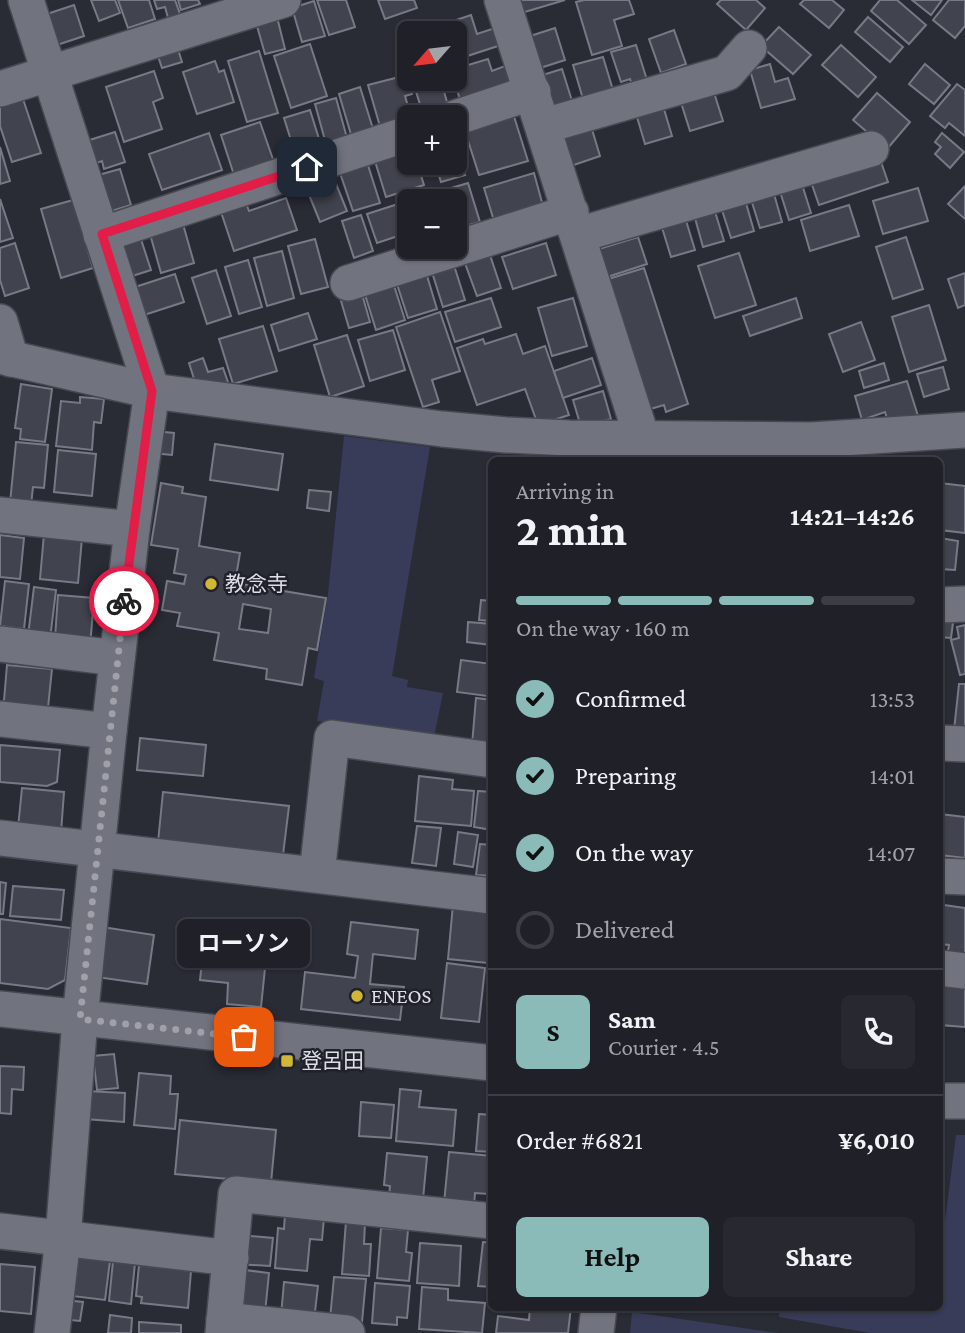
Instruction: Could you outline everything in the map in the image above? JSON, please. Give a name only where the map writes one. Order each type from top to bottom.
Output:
[{"type":"street","points":[[26,0],[152,391],[132,529],[109,731],[52,1333]]},
{"type":"street","points":[[0,89],[283,0]]},
{"type":"street","points":[[502,0],[642,438]]},
{"type":"street","points":[[544,126],[727,73],[749,48]]},
{"type":"street","points":[[467,113],[533,92]]},
{"type":"street","points":[[102,234],[397,137]]},
{"type":"street","points":[[348,283],[871,149]]},
{"type":"street","points":[[0,322],[6,358],[152,391],[442,429],[568,449],[642,438],[810,450],[965,430]]},
{"type":"street","points":[[0,515],[132,529]]},
{"type":"street","points":[[943,606],[965,604]]},
{"type":"street","points":[[0,645],[117,658]]},
{"type":"street","points":[[0,719],[109,731]]},
{"type":"street","points":[[317,874],[332,738],[488,759]]},
{"type":"street","points":[[943,743],[965,744]]},
{"type":"street","points":[[0,838],[488,895]]},
{"type":"street","points":[[943,876],[965,877]]},
{"type":"street","points":[[943,968],[965,971]]},
{"type":"street","points":[[0,1009],[488,1063]]},
{"type":"street","points":[[943,1101],[965,1101]]},
{"type":"street","points":[[347,1333],[224,1326],[236,1195],[488,1221]]},
{"type":"street","points":[[0,1231],[230,1258]]},
{"type":"street","points":[[596,1333],[599,1311]]},
{"type":"shaded area","points":[[344,436],[430,447],[392,676],[408,680],[407,687],[443,693],[434,737],[317,721],[324,681],[314,678],[328,594]]},
{"type":"shaded area","points":[[956,1135],[965,1135],[965,1333],[870,1333],[779,1317],[780,1311],[943,1311],[943,1237]]},
{"type":"shaded area","points":[[632,1312],[778,1333],[630,1333]]},
{"type":"building","points":[[91,0],[115,0],[120,13],[99,21]]},
{"type":"building","points":[[118,0],[149,0],[155,19],[128,28]]},
{"type":"building","points":[[154,0],[175,0],[180,14],[168,18],[165,7],[157,9]]},
{"type":"building","points":[[178,0],[198,0],[200,4],[181,10]]},
{"type":"building","points":[[317,0],[346,0],[355,27],[329,35]]},
{"type":"building","points":[[378,0],[414,0],[417,8],[385,19]]},
{"type":"building","points":[[514,0],[565,0],[518,14]]},
{"type":"building","points":[[629,0],[634,14],[614,20],[622,46],[592,55],[576,2]]},
{"type":"building","points":[[721,0],[756,0],[765,8],[746,30],[717,4]]},
{"type":"building","points":[[804,0],[832,0],[844,10],[829,28],[800,4]]},
{"type":"building","points":[[880,0],[897,0],[926,25],[909,44],[871,11]]},
{"type":"building","points":[[912,0],[942,0],[931,15]]},
{"type":"building","points":[[949,0],[965,0],[965,26],[955,38],[933,20]]},
{"type":"building","points":[[314,1],[325,36],[302,42],[292,8]]},
{"type":"building","points":[[74,5],[84,36],[54,46],[44,15]]},
{"type":"building","points":[[276,13],[285,49],[265,54],[255,19]]},
{"type":"building","points":[[471,15],[477,34],[495,28],[501,45],[467,56],[467,21],[453,21]]},
{"type":"building","points":[[868,17],[903,47],[890,62],[855,32]]},
{"type":"building","points":[[779,27],[811,55],[793,74],[761,46]]},
{"type":"building","points":[[555,28],[565,60],[534,70],[524,38]]},
{"type":"building","points":[[674,30],[686,64],[661,73],[649,39]]},
{"type":"building","points":[[175,40],[182,62],[162,68],[155,47]]},
{"type":"building","points":[[310,44],[327,96],[291,108],[274,56]]},
{"type":"building","points":[[636,45],[647,80],[632,84],[630,79],[621,82],[611,52]]},
{"type":"building","points":[[841,45],[876,77],[858,97],[822,65]]},
{"type":"building","points":[[259,51],[278,113],[247,122],[228,61]]},
{"type":"building","points":[[603,57],[613,90],[583,99],[573,65]]},
{"type":"building","points":[[488,59],[492,71],[505,66],[513,91],[461,105],[457,91],[467,91],[467,65]]},
{"type":"building","points":[[215,61],[219,72],[224,70],[234,102],[197,114],[183,72]]},
{"type":"building","points":[[770,64],[775,82],[788,78],[795,99],[761,108],[750,70]]},
{"type":"building","points":[[925,64],[950,85],[934,104],[909,84]]},
{"type":"building","points":[[562,69],[573,104],[545,113],[533,78]]},
{"type":"building","points":[[154,71],[163,98],[153,102],[162,129],[124,142],[106,87]]},
{"type":"building","points":[[397,78],[397,91],[411,91],[412,94],[405,96],[408,105],[397,105],[397,123],[381,130],[368,85]]},
{"type":"building","points":[[711,83],[723,121],[690,131],[678,93]]},
{"type":"building","points":[[957,84],[965,90],[965,136],[949,123],[945,128],[930,116]]},
{"type":"building","points":[[360,87],[374,132],[352,138],[339,94]]},
{"type":"building","points":[[20,90],[41,153],[12,162],[0,126],[0,97]]},
{"type":"building","points":[[416,91],[444,91],[448,105],[420,105]]},
{"type":"building","points":[[877,93],[910,122],[887,149],[853,120]]},
{"type":"building","points":[[336,98],[347,138],[326,144],[315,104]]},
{"type":"building","points":[[661,99],[672,136],[645,144],[634,107]]},
{"type":"building","points":[[310,110],[320,142],[294,150],[284,118]]},
{"type":"building","points":[[512,110],[528,161],[479,175],[467,138],[467,124]]},
{"type":"building","points":[[260,122],[275,165],[235,178],[221,135]]},
{"type":"building","points":[[591,126],[600,156],[565,168],[555,138]]},
{"type":"building","points":[[115,132],[125,162],[104,169],[102,161],[88,166],[80,143]]},
{"type":"building","points":[[209,133],[222,170],[162,190],[149,154]]},
{"type":"building","points":[[942,133],[964,152],[950,168],[935,154],[941,147],[935,142]]},
{"type":"building","points":[[0,147],[10,181],[0,184]]},
{"type":"building","points":[[397,150],[397,175],[421,175],[424,185],[411,189],[397,189],[397,194],[386,197],[374,158]]},
{"type":"building","points":[[366,159],[380,203],[353,211],[338,167]]},
{"type":"building","points":[[880,159],[888,182],[819,205],[811,182]]},
{"type":"building","points":[[120,169],[131,205],[102,214],[91,177]]},
{"type":"building","points":[[534,173],[543,206],[494,221],[484,188]]},
{"type":"building","points":[[332,174],[347,211],[320,222],[305,185]]},
{"type":"building","points":[[439,175],[465,175],[441,182]]},
{"type":"building","points":[[800,178],[811,213],[789,220],[778,185]]},
{"type":"building","points":[[468,183],[480,222],[467,226],[467,189],[448,189]]},
{"type":"building","points":[[965,186],[965,219],[948,204]]},
{"type":"building","points":[[772,187],[782,222],[760,228],[749,193]]},
{"type":"building","points":[[918,188],[928,221],[883,234],[873,201]]},
{"type":"building","points":[[744,196],[754,231],[731,238],[720,204]]},
{"type":"building","points":[[244,198],[249,211],[286,198],[297,230],[234,251],[219,206]]},
{"type":"building","points":[[0,199],[13,238],[0,242]]},
{"type":"building","points":[[73,200],[93,268],[61,278],[41,209]]},
{"type":"building","points":[[397,204],[397,236],[377,243],[367,214]]},
{"type":"building","points":[[713,205],[724,241],[703,247],[693,211]]},
{"type":"building","points":[[849,205],[859,236],[810,251],[801,220]]},
{"type":"building","points":[[684,214],[695,250],[671,257],[660,221]]},
{"type":"building","points":[[361,215],[373,251],[354,258],[342,221]]},
{"type":"building","points":[[181,217],[194,263],[161,273],[148,227]]},
{"type":"building","points":[[138,230],[151,270],[123,279],[110,238]]},
{"type":"building","points":[[638,237],[647,264],[598,280],[589,252]]},
{"type":"building","points":[[906,237],[923,289],[893,299],[876,247]]},
{"type":"building","points":[[315,239],[328,287],[301,294],[288,246]]},
{"type":"building","points":[[15,243],[29,288],[5,296],[0,280],[0,248]]},
{"type":"building","points":[[546,243],[556,275],[513,289],[502,257]]},
{"type":"building","points":[[487,246],[501,288],[477,296],[463,259],[467,259],[467,253]]},
{"type":"building","points":[[282,251],[294,298],[267,306],[254,258]]},
{"type":"building","points":[[739,253],[756,305],[715,318],[698,266]]},
{"type":"building","points":[[452,259],[465,300],[443,307],[430,266]]},
{"type":"building","points":[[248,260],[262,307],[239,314],[225,267]]},
{"type":"building","points":[[644,268],[688,404],[666,412],[664,405],[647,410],[605,280]]},
{"type":"building","points":[[425,269],[437,309],[408,318],[395,278]]},
{"type":"building","points":[[216,270],[231,316],[207,324],[192,278]]},
{"type":"building","points":[[965,273],[965,305],[958,308],[948,279]]},
{"type":"building","points":[[175,274],[184,302],[138,317],[129,289]]},
{"type":"building","points":[[391,276],[405,320],[376,330],[362,285]]},
{"type":"building","points":[[362,294],[370,322],[349,328],[341,301]]},
{"type":"building","points":[[491,298],[501,327],[455,342],[445,312]]},
{"type":"building","points":[[573,298],[587,346],[552,356],[538,308]]},
{"type":"building","points":[[796,298],[802,318],[750,336],[743,316]]},
{"type":"building","points":[[929,305],[946,360],[909,372],[892,317]]},
{"type":"building","points":[[440,312],[460,371],[432,380],[439,402],[423,407],[396,327]]},
{"type":"building","points":[[308,313],[317,339],[279,351],[271,325]]},
{"type":"building","points":[[861,322],[875,360],[843,372],[829,334]]},
{"type":"building","points":[[263,326],[277,371],[233,384],[219,339]]},
{"type":"building","points":[[393,330],[405,370],[370,381],[358,340]]},
{"type":"building","points":[[516,334],[523,354],[545,346],[569,415],[538,425],[525,389],[477,405],[457,348],[483,339],[485,344]]},
{"type":"building","points":[[347,335],[364,386],[330,397],[314,345]]},
{"type":"building","points":[[203,358],[208,372],[223,368],[228,382],[215,386],[195,382],[189,363]]},
{"type":"building","points":[[592,358],[601,385],[563,398],[554,371]]},
{"type":"building","points":[[884,363],[889,380],[864,388],[859,371]]},
{"type":"building","points":[[943,367],[949,389],[924,397],[917,374]]},
{"type":"building","points":[[907,381],[919,419],[890,428],[885,412],[862,420],[855,396]]},
{"type":"building","points":[[21,384],[52,389],[45,442],[20,439],[21,429],[15,428]]},
{"type":"building","points":[[603,391],[611,419],[581,427],[573,400]]},
{"type":"building","points":[[80,397],[104,399],[101,423],[94,422],[92,450],[56,446],[61,401],[80,403]]},
{"type":"building","points":[[154,431],[174,433],[172,455],[152,453]]},
{"type":"building","points":[[16,442],[48,445],[44,488],[33,487],[31,505],[10,503]]},
{"type":"building","points":[[215,444],[283,454],[278,490],[210,480]]},
{"type":"building","points":[[58,450],[96,454],[92,496],[54,492]]},
{"type":"building","name":"教念寺","points":[[161,483],[183,487],[182,493],[206,497],[199,546],[240,553],[235,583],[326,598],[317,650],[308,648],[302,685],[266,679],[267,669],[214,660],[219,633],[177,626],[180,613],[162,610],[167,581],[184,584],[186,575],[174,573],[178,549],[151,545]],"holes":[[[243,604],[271,609],[268,633],[239,629]]]},
{"type":"building","points":[[943,483],[965,486],[965,533],[943,530]]},
{"type":"building","points":[[309,490],[331,492],[329,511],[307,508]]},
{"type":"building","points":[[44,534],[82,538],[78,583],[40,579]]},
{"type":"building","points":[[0,535],[24,538],[20,579],[0,577]]},
{"type":"building","points":[[943,538],[958,541],[955,570],[943,569]]},
{"type":"building","points":[[5,581],[29,584],[24,629],[0,626]]},
{"type":"building","points":[[34,587],[56,590],[50,639],[28,636]]},
{"type":"building","points":[[58,595],[94,598],[90,647],[55,638]]},
{"type":"building","points":[[481,600],[488,601],[488,621],[479,620]]},
{"type":"building","points":[[943,613],[954,615],[951,638],[943,637]]},
{"type":"building","points":[[468,622],[488,624],[488,645],[467,642]]},
{"type":"building","points":[[965,625],[965,674],[960,675],[951,640],[959,638],[957,627]]},
{"type":"building","points":[[461,660],[488,663],[487,696],[457,692]]},
{"type":"building","points":[[7,665],[52,669],[47,717],[3,712]]},
{"type":"building","points":[[959,684],[965,684],[965,731],[954,730]]},
{"type":"building","points":[[476,698],[488,700],[488,747],[472,745]]},
{"type":"building","points":[[140,738],[206,745],[203,776],[137,770]]},
{"type":"building","points":[[0,745],[60,750],[57,782],[47,786],[0,782]]},
{"type":"building","points":[[419,776],[453,780],[452,789],[474,791],[471,826],[415,821]]},
{"type":"building","points":[[22,788],[64,792],[61,833],[18,828]]},
{"type":"building","points":[[478,791],[488,792],[488,829],[474,827]]},
{"type":"building","points":[[163,792],[289,806],[283,855],[158,842]]},
{"type":"building","points":[[943,814],[965,817],[965,858],[943,855]]},
{"type":"building","points":[[417,826],[441,828],[436,866],[412,863]]},
{"type":"building","points":[[458,832],[478,835],[473,867],[454,864]]},
{"type":"building","points":[[480,844],[488,845],[488,876],[476,875]]},
{"type":"building","points":[[0,882],[6,883],[3,914],[0,914]]},
{"type":"building","points":[[13,886],[64,890],[61,920],[10,916]]},
{"type":"building","points":[[453,904],[488,908],[488,963],[448,959]]},
{"type":"building","points":[[944,905],[965,908],[965,958],[947,956],[949,945],[943,944]]},
{"type":"building","points":[[0,919],[71,928],[65,980],[48,989],[0,983]]},
{"type":"building","points":[[351,922],[418,930],[415,959],[373,954],[370,984],[404,987],[400,1020],[301,1009],[305,972],[355,978],[358,956],[347,954]]},
{"type":"building","points":[[96,926],[154,935],[147,984],[89,976]]},
{"type":"building","points":[[204,942],[267,949],[261,1007],[227,1004],[228,983],[200,980]]},
{"type":"building","points":[[447,963],[485,968],[479,1022],[441,1018]]},
{"type":"building","points":[[943,984],[965,986],[965,1027],[943,1025]]},
{"type":"building","points":[[114,1054],[118,1088],[97,1090],[93,1056]]},
{"type":"building","points":[[0,1066],[24,1067],[23,1090],[12,1089],[11,1114],[0,1113]]},
{"type":"building","points":[[139,1073],[171,1076],[170,1094],[178,1094],[175,1129],[134,1125]]},
{"type":"building","points":[[400,1089],[421,1091],[419,1107],[456,1110],[453,1146],[396,1141]]},
{"type":"building","points":[[86,1091],[125,1093],[124,1122],[85,1119]]},
{"type":"building","points":[[361,1102],[394,1105],[391,1138],[359,1136]]},
{"type":"building","points":[[479,1114],[488,1115],[488,1152],[476,1151]]},
{"type":"building","points":[[180,1120],[276,1130],[271,1183],[175,1174]]},
{"type":"building","points":[[449,1152],[488,1156],[488,1194],[475,1193],[474,1205],[444,1203]]},
{"type":"building","points":[[387,1153],[427,1157],[423,1199],[389,1196],[390,1186],[384,1185]]},
{"type":"building","points":[[285,1214],[324,1218],[322,1240],[310,1239],[307,1271],[275,1268],[278,1228],[284,1229]]},
{"type":"building","points":[[346,1221],[365,1222],[364,1244],[371,1244],[369,1276],[342,1274]]},
{"type":"building","points":[[381,1228],[408,1230],[406,1252],[412,1253],[409,1281],[377,1278]]},
{"type":"building","points":[[239,1235],[273,1238],[270,1266],[236,1264]]},
{"type":"building","points":[[483,1242],[488,1243],[488,1287],[478,1286]]},
{"type":"building","points":[[420,1243],[461,1246],[459,1286],[417,1283]]},
{"type":"building","points":[[69,1256],[110,1261],[105,1300],[64,1295]]},
{"type":"building","points":[[113,1261],[135,1263],[131,1304],[109,1301]]},
{"type":"building","points":[[0,1264],[35,1267],[31,1314],[0,1311]]},
{"type":"building","points":[[139,1265],[191,1271],[188,1308],[141,1303],[142,1297],[136,1296]]},
{"type":"building","points":[[237,1269],[269,1273],[265,1313],[233,1309]]},
{"type":"building","points":[[334,1277],[366,1279],[362,1322],[330,1319]]},
{"type":"building","points":[[284,1282],[318,1286],[314,1320],[281,1316]]},
{"type":"building","points":[[375,1283],[410,1286],[407,1318],[397,1317],[397,1325],[372,1323]]},
{"type":"building","points":[[422,1287],[448,1289],[448,1300],[485,1303],[482,1333],[419,1329]]},
{"type":"building","points":[[64,1300],[83,1302],[80,1321],[61,1319]]},
{"type":"building","points":[[530,1311],[571,1311],[568,1333],[496,1333],[498,1316],[529,1320]]},
{"type":"building","points":[[110,1315],[132,1318],[131,1333],[108,1333]]},
{"type":"building","points":[[139,1322],[181,1325],[181,1333],[139,1333]]},
{"type":"way so far","points":[[124,601],[80,1019],[244,1037]]},
{"type":"place","name":"教念寺","points":[[211,584]]},
{"type":"place","name":"ENEOS","points":[[357,996]]},
{"type":"place","name":"ローソン","points":[[244,1037]]},
{"type":"place","name":"登呂田","points":[[287,1061]]},
{"type":"route","points":[[124,601],[152,391],[102,234],[307,167]]}]
